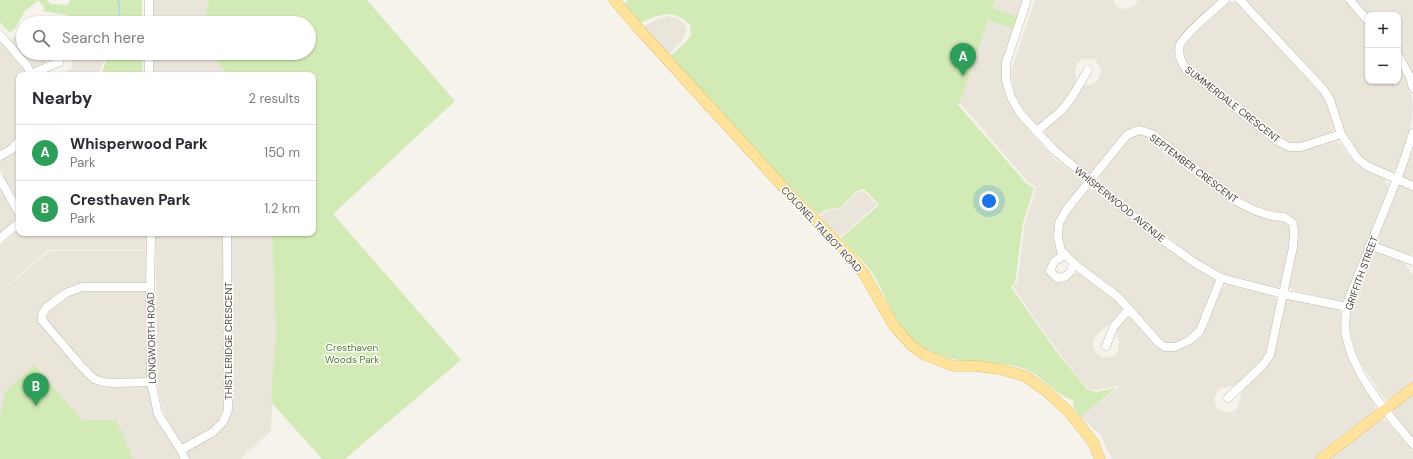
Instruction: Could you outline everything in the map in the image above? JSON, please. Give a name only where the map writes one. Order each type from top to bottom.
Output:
[{"type":"main road","name":"COLONEL TALBOT ROAD","points":[[614,0],[780,183],[848,254],[864,274],[894,326],[912,346],[924,355],[952,366],[976,366],[999,369],[1025,376],[1046,391],[1068,411],[1093,442],[1100,459]]},
{"type":"main road","points":[[1321,459],[1413,388]]},
{"type":"street","points":[[149,0],[149,16]]},
{"type":"street","name":"WHISPERWOOD AVENUE","points":[[1027,0],[1006,63],[1006,80],[1011,97],[1020,114],[1054,150],[1160,238],[1221,278],[1283,294],[1347,307]]},
{"type":"street","name":"SUMMERDALE CRESCENT","points":[[1225,0],[1187,35],[1180,46],[1180,59],[1186,69],[1278,141],[1289,147],[1301,147],[1341,134]]},
{"type":"street","points":[[1240,0],[1323,89],[1330,100],[1341,134],[1349,149],[1357,158],[1367,166],[1413,186]]},
{"type":"street","points":[[1350,0],[1365,18]]},
{"type":"street","points":[[0,35],[16,53]]},
{"type":"street","points":[[23,60],[28,66],[30,72]]},
{"type":"street","points":[[149,60],[149,72]]},
{"type":"street","points":[[1401,60],[1410,77],[1413,88]]},
{"type":"street","points":[[37,72],[59,62]]},
{"type":"street","points":[[1037,131],[1062,110],[1076,92],[1088,70]]},
{"type":"street","name":"SEPTEMBER CRESCENT","points":[[1091,181],[1127,135],[1139,130],[1152,134],[1236,201],[1256,211],[1272,216],[1284,217],[1293,224],[1293,247],[1283,294]]},
{"type":"street","name":"GRIFFITH STREET","points":[[1413,133],[1397,179],[1348,301],[1345,316],[1346,334],[1353,357],[1362,376],[1384,410],[1413,444]]},
{"type":"street","points":[[0,156],[12,149],[16,144]]},
{"type":"street","points":[[0,179],[16,207]]},
{"type":"street","points":[[1091,181],[1068,209],[1059,223],[1058,238],[1061,251],[1118,297],[1159,343],[1165,346],[1176,347],[1190,340],[1200,330],[1221,278]]},
{"type":"street","points":[[0,238],[16,226]]},
{"type":"street","name":"LONGWORTH ROAD","points":[[151,236],[151,382],[158,414],[181,450],[185,459]]},
{"type":"street","name":"THISTLERIDGE CRESCENT","points":[[181,450],[213,432],[223,422],[228,410],[227,236]]},
{"type":"street","points":[[1370,245],[1413,261]]},
{"type":"street","points":[[1065,254],[1054,262],[1050,271],[1057,278],[1065,277],[1071,271],[1074,263]]},
{"type":"street","points":[[150,287],[82,287],[66,293],[46,308],[42,315],[42,320],[80,366],[94,379],[114,384],[151,382]]},
{"type":"street","points":[[1228,398],[1263,365],[1270,355],[1283,294]]},
{"type":"street","points":[[1106,346],[1114,326],[1129,309]]},
{"type":"shaded area","points":[[153,0],[209,0],[206,16],[153,16]]},
{"type":"shaded area","points":[[995,0],[1026,0],[1003,80],[1006,95],[1011,107],[1020,120],[1054,158],[1081,179],[1083,183],[1082,187],[1064,210],[1058,255],[1048,272],[1051,278],[1060,283],[1067,281],[1074,273],[1081,273],[1120,304],[1122,308],[1121,313],[1093,340],[1093,346],[1096,353],[1102,357],[1115,355],[1118,350],[1119,342],[1116,328],[1126,317],[1131,317],[1134,319],[1156,346],[1162,349],[1205,329],[1222,288],[1227,284],[1273,296],[1277,299],[1277,303],[1269,347],[1265,356],[1258,366],[1240,382],[1233,386],[1221,388],[1217,392],[1214,399],[1217,408],[1222,411],[1232,412],[1238,407],[1245,387],[1265,368],[1284,303],[1287,300],[1292,299],[1338,309],[1341,314],[1342,336],[1350,361],[1375,405],[1375,410],[1372,415],[1314,459],[1112,459],[1100,434],[1080,417],[1120,386],[1090,390],[1059,353],[1013,287],[1017,283],[1025,223],[1036,187],[1028,182],[960,103]]},
{"type":"shaded area","points":[[1035,0],[1113,0],[1115,5],[1126,9],[1135,5],[1138,0],[1222,0],[1175,52],[1177,62],[1183,70],[1283,148],[1304,150],[1337,140],[1355,163],[1365,170],[1385,179],[1388,189],[1345,298],[1340,301],[1292,290],[1288,286],[1298,238],[1298,228],[1295,221],[1288,215],[1258,207],[1235,196],[1149,129],[1142,126],[1133,127],[1126,131],[1096,170],[1089,174],[1054,146],[1047,138],[1045,133],[1047,127],[1083,86],[1092,84],[1098,80],[1101,71],[1099,65],[1094,59],[1083,59],[1077,63],[1075,70],[1075,85],[1062,106],[1037,125],[1018,103],[1014,93],[1011,74]]},
{"type":"shaded area","points":[[1246,0],[1346,0],[1365,22],[1365,84],[1401,84],[1401,67],[1405,73],[1409,86],[1413,104],[1409,136],[1397,167],[1393,171],[1388,172],[1367,162],[1359,156],[1348,140],[1331,94],[1322,82]]},
{"type":"shaded area","points":[[1355,0],[1413,0],[1413,76],[1410,66],[1401,53],[1401,12],[1365,12]]},
{"type":"shaded area","points":[[1228,2],[1236,2],[1323,96],[1335,128],[1331,135],[1295,144],[1285,142],[1190,68],[1184,60],[1182,54],[1185,43]]},
{"type":"shaded area","points":[[667,16],[677,18],[684,23],[687,30],[681,42],[669,54],[645,29],[645,26],[657,19]]},
{"type":"shaded area","points":[[16,36],[16,49],[9,41]]},
{"type":"shaded area","points":[[0,40],[26,72],[16,72],[16,140],[0,152]]},
{"type":"shaded area","points":[[25,60],[47,60],[40,67],[35,69],[31,67]]},
{"type":"shaded area","points":[[72,60],[105,60],[99,72],[65,72],[71,68],[73,63]]},
{"type":"shaded area","points":[[153,60],[215,60],[225,72],[154,72]]},
{"type":"shaded area","points":[[1143,132],[1218,191],[1286,222],[1292,228],[1292,235],[1281,286],[1276,288],[1244,281],[1205,265],[1101,184],[1099,175],[1131,135]]},
{"type":"shaded area","points":[[16,148],[16,198],[0,170],[0,159]]},
{"type":"shaded area","points":[[1413,148],[1413,183],[1403,177],[1403,172]]},
{"type":"shaded area","points":[[1400,186],[1413,189],[1413,254],[1404,255],[1382,247],[1376,240],[1396,189]]},
{"type":"shaded area","points":[[0,187],[16,217],[15,220],[0,233]]},
{"type":"shaded area","points":[[1089,189],[1095,190],[1184,260],[1215,280],[1216,285],[1196,330],[1190,335],[1173,344],[1167,344],[1160,341],[1064,248],[1061,239],[1061,229],[1064,220]]},
{"type":"shaded area","points":[[864,191],[877,205],[840,237],[819,217],[828,210],[840,209],[857,192]]},
{"type":"shaded area","points":[[16,232],[16,236],[146,236],[145,250],[48,250],[0,292],[0,245]]},
{"type":"shaded area","points":[[155,236],[223,236],[225,401],[224,410],[220,420],[210,429],[182,445],[166,418],[158,389]]},
{"type":"shaded area","points":[[231,236],[272,236],[276,335],[271,431],[240,459],[189,459],[187,452],[188,450],[218,433],[225,426],[230,417],[232,407]]},
{"type":"shaded area","points":[[49,251],[147,251],[146,283],[82,284],[71,287],[62,292],[39,314],[86,377],[145,386],[148,388],[151,400],[183,459],[133,459],[82,420],[0,420],[0,293]]},
{"type":"shaded area","points":[[1378,251],[1397,258],[1404,263],[1413,275],[1413,382],[1395,396],[1387,400],[1382,396],[1357,357],[1349,324],[1352,303],[1370,255]]},
{"type":"shaded area","points":[[150,290],[151,379],[103,379],[90,372],[48,321],[47,315],[49,311],[68,295],[84,291]]},
{"type":"shaded area","points":[[1413,395],[1413,439],[1393,416],[1394,409]]},
{"type":"shaded area","points":[[1378,420],[1387,421],[1413,451],[1413,459],[1328,459]]},
{"type":"green space","points":[[0,0],[38,0],[25,11],[22,16],[16,16],[16,27],[10,33],[0,22]]},
{"type":"green space","points":[[38,0],[47,0],[51,4],[68,5],[70,0],[142,0],[142,16],[71,16],[43,11],[44,7]]},
{"type":"green space","name":"Cresthaven Woods Park","points":[[209,0],[367,0],[455,101],[333,214],[461,360],[345,459],[322,459],[271,402],[276,335],[272,236],[316,236],[316,72],[226,72],[216,60],[316,60],[316,16],[206,16]]},
{"type":"green space","points":[[628,0],[995,0],[992,8],[1020,17],[1017,30],[988,20],[960,103],[957,104],[1026,183],[1034,188],[1023,223],[1015,283],[1011,287],[1058,354],[1088,390],[1096,392],[1116,388],[1080,417],[1074,408],[1073,400],[1060,394],[1038,376],[1025,369],[1011,365],[952,359],[924,349],[912,340],[899,324],[870,270],[841,238],[879,205],[864,189],[857,191],[840,208],[827,209],[819,215],[789,186],[670,56],[685,43],[691,35],[690,25],[678,16],[666,14],[640,23],[624,4]]},
{"type":"green space","points":[[107,60],[142,60],[143,72],[102,72]]},
{"type":"green space","points":[[34,365],[82,420],[116,420],[133,459],[0,459],[0,420],[5,392]]},
{"type":"waterway","points":[[118,0],[120,8],[119,16]]},
{"type":"place","name":"Whisperwood Park","points":[[963,76]]},
{"type":"place","name":"Cresthaven Park","points":[[36,406]]}]
